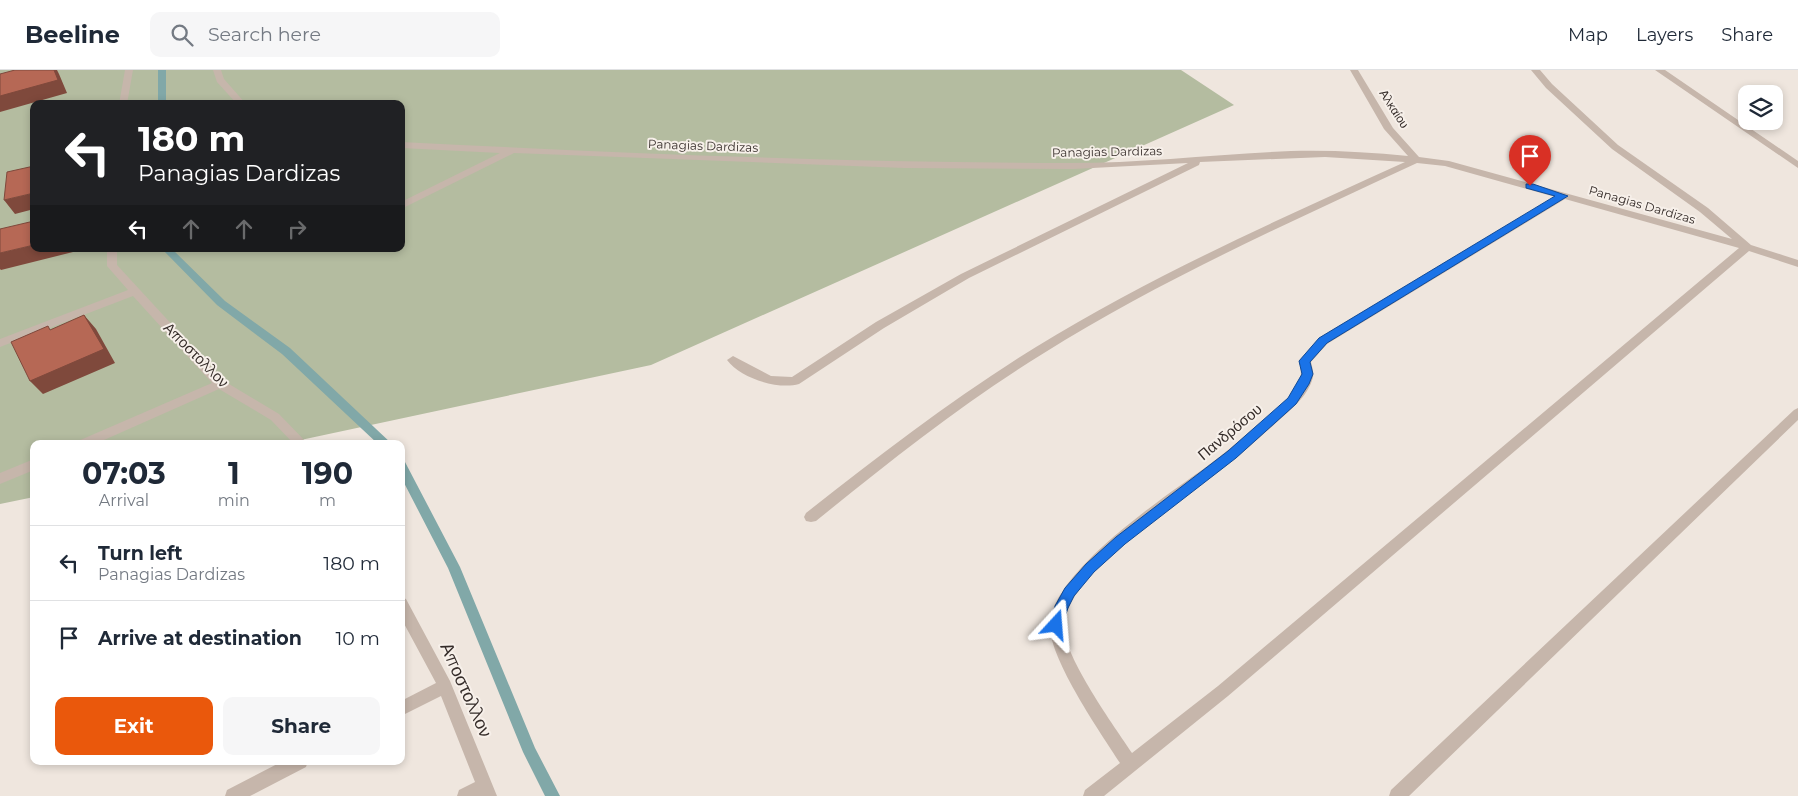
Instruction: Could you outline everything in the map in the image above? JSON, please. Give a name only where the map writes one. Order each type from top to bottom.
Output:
[{"type":"street","points":[[124,100],[129,70]]},
{"type":"street","points":[[217,70],[220,80],[238,100]]},
{"type":"street","name":"Αλκαίου","points":[[1354,70],[1389,129],[1416,160]]},
{"type":"street","points":[[1091,796],[1230,685],[1747,247],[1704,210],[1615,147],[1549,86],[1535,70]]},
{"type":"street","points":[[1659,70],[1798,165]]},
{"type":"street","name":"Panagias Dardizas","points":[[405,145],[724,160],[964,165],[1075,166],[1149,164],[1326,154],[1416,160],[1446,163],[1747,247],[1798,264]]},
{"type":"street","points":[[405,204],[512,151]]},
{"type":"street","points":[[733,360],[768,380],[781,383],[795,380],[880,325],[965,276],[1204,160]]},
{"type":"street","points":[[811,517],[949,410],[992,380],[1044,348],[1108,311],[1252,237],[1416,160]]},
{"type":"street","name":"Πανδρόσου","points":[[1130,764],[1073,672],[1062,648],[1056,625],[1062,606],[1070,592],[1090,568],[1120,541],[1232,454],[1292,401],[1304,384],[1307,374],[1304,361],[1323,341],[1563,196]]},
{"type":"street","name":"Αποστολλον","points":[[112,252],[112,266],[220,384],[275,417],[298,440]]},
{"type":"street","points":[[0,343],[135,291]]},
{"type":"street","points":[[91,440],[220,384]]},
{"type":"street","points":[[1397,796],[1798,413]]},
{"type":"street","points":[[0,479],[30,466]]},
{"type":"street","name":"Αποστολλον","points":[[405,610],[445,686],[487,790]]},
{"type":"street","points":[[405,707],[445,686]]},
{"type":"street","points":[[233,796],[292,765]]},
{"type":"street","points":[[465,796],[487,790]]},
{"type":"green space","points":[[0,70],[1181,70],[1234,105],[651,365],[301,440],[30,440],[30,498],[0,504]]},
{"type":"building","points":[[15,70],[54,70],[58,80],[0,96],[0,74]]},
{"type":"building","points":[[30,167],[30,194],[4,200],[7,172]]},
{"type":"building","points":[[30,222],[30,246],[0,253],[0,229]]},
{"type":"building","points":[[84,315],[104,349],[30,381],[11,342],[48,326],[50,330]]},
{"type":"waterway","points":[[162,70],[162,100]]},
{"type":"waterway","points":[[170,252],[221,303],[286,351],[382,440]]},
{"type":"waterway","points":[[405,473],[454,567],[530,752],[553,796]]},
{"type":"route","points":[[1056,625],[1062,606],[1070,592],[1090,568],[1120,541],[1232,454],[1292,401],[1304,384],[1307,374],[1304,361],[1323,341],[1563,196],[1530,186]]}]
